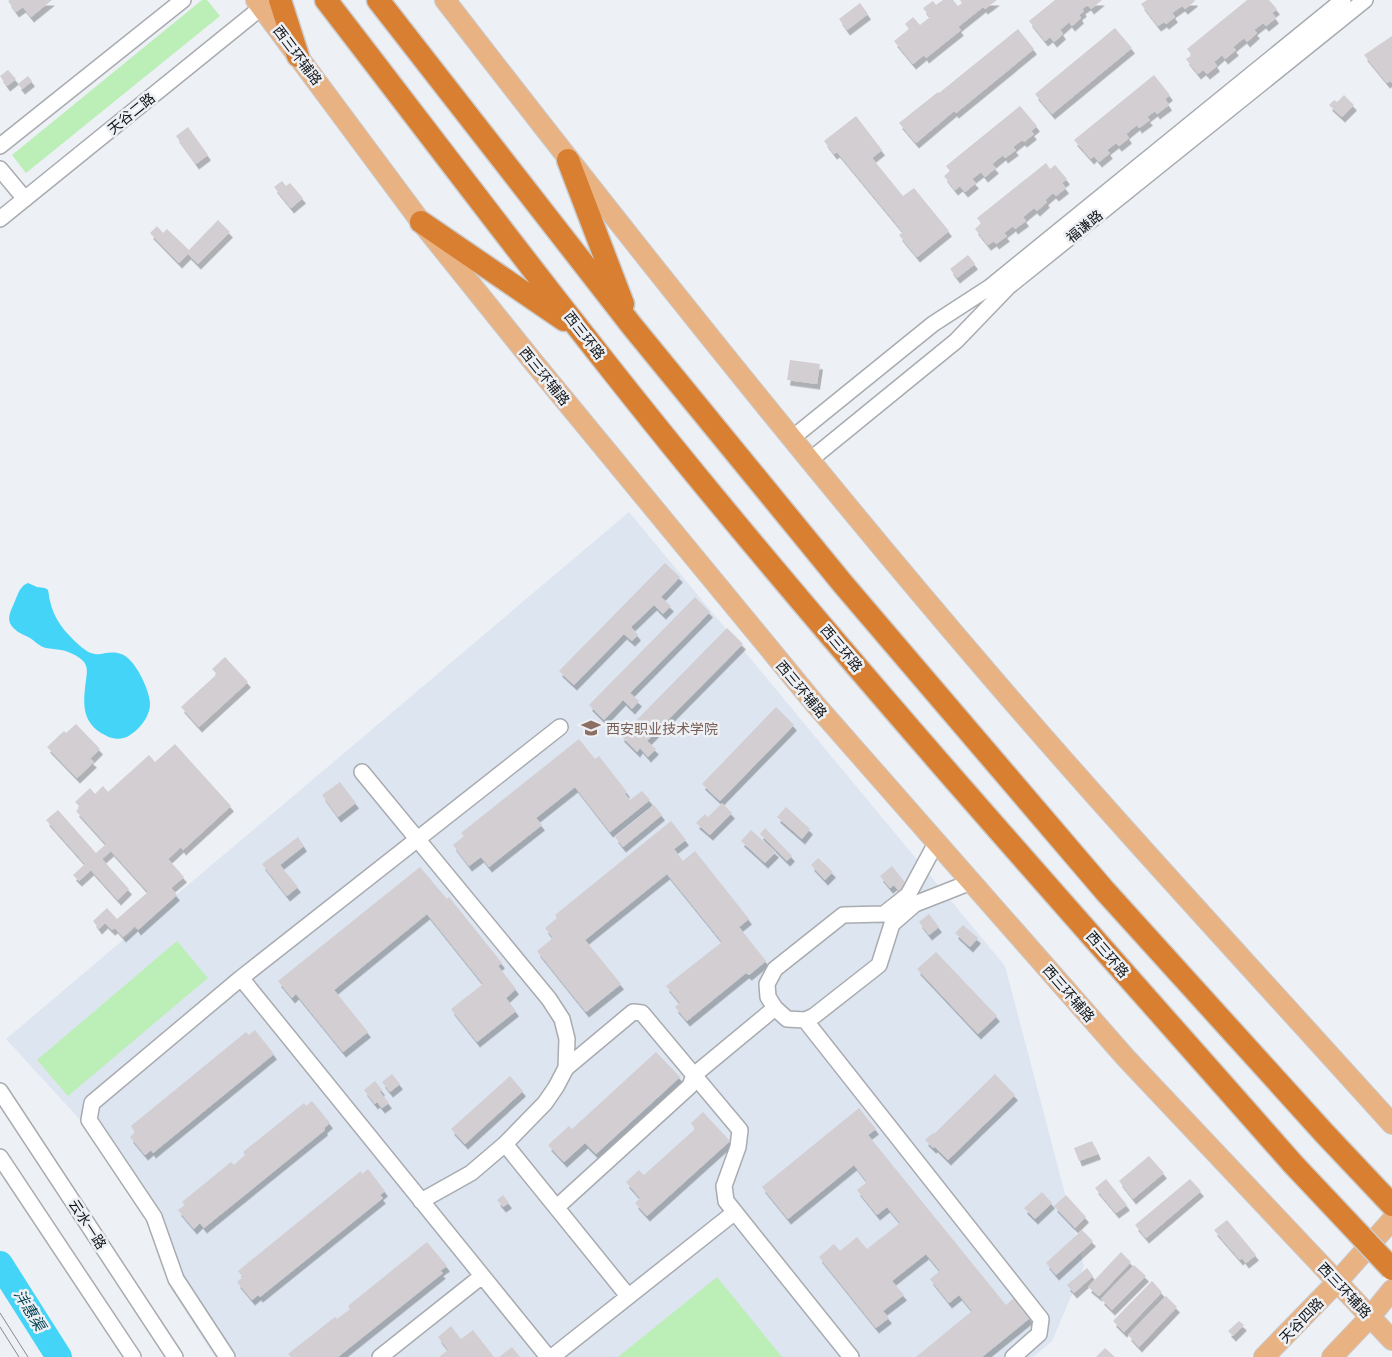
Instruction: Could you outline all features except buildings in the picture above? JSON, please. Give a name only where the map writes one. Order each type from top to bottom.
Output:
[{"type":"highway","name":"西三环路","points":[[326,0],[582,332],[704,485],[936,760],[1293,1164],[1392,1269]]},
{"type":"highway","points":[[378,0],[632,326],[843,584],[1105,891],[1325,1134],[1392,1205]]},
{"type":"highway","points":[[266,2],[298,56]]},
{"type":"highway","points":[[568,160],[632,326]]},
{"type":"highway","points":[[421,222],[582,332]]},
{"type":"main road","points":[[445,0],[568,160],[791,439],[994,680],[1106,808],[1392,1124]]},
{"type":"main road","name":"西三环辅路","points":[[298,56],[421,222],[535,364],[815,704],[1126,1058],[1392,1340]]},
{"type":"main road","name":"天谷四路","points":[[1264,1357],[1337,1282],[1392,1220]]},
{"type":"main road","points":[[1332,1357],[1370,1317],[1392,1290]]},
{"type":"street","points":[[0,146],[183,0]]},
{"type":"street","name":"福谦路","points":[[791,439],[934,324],[990,287],[1343,0]]},
{"type":"street","name":"福谦路","points":[[810,460],[956,341],[1008,287],[1365,0]]},
{"type":"street","name":"天谷二路","points":[[0,219],[266,2]]},
{"type":"street","points":[[0,169],[25,199]]},
{"type":"street","points":[[227,1357],[176,1279],[154,1217],[89,1120],[92,1103],[241,978],[560,727]]},
{"type":"street","points":[[362,772],[549,999],[562,1019],[568,1040],[566,1068]]},
{"type":"street","points":[[936,843],[908,895],[884,914],[843,915],[775,969],[767,984],[768,997],[775,1008],[787,1019],[805,1020],[814,1016],[879,965],[892,924],[915,904],[971,882]]},
{"type":"street","points":[[241,978],[548,1357]]},
{"type":"street","points":[[557,1207],[690,1086],[694,1074],[775,1008]]},
{"type":"street","points":[[421,1200],[471,1173],[505,1144],[545,1103],[566,1068],[633,1012],[642,1013],[740,1130],[738,1146],[724,1186],[726,1201],[851,1357]]},
{"type":"street","points":[[805,1020],[1041,1320],[1039,1334],[1013,1357]]},
{"type":"street","name":"云水一路","points":[[0,1091],[176,1357]]},
{"type":"street","points":[[505,1144],[628,1296]]},
{"type":"street","points":[[0,1157],[133,1357]]},
{"type":"street","points":[[552,1357],[734,1212]]},
{"type":"street","points":[[380,1357],[482,1276]]},
{"type":"shaded area","name":"西安职业技术学院","points":[[629,512],[1005,966],[1084,1266],[1052,1341],[1033,1357],[215,1357],[171,1289],[150,1224],[84,1124],[6,1039]]},
{"type":"green space","points":[[202,0],[207,0],[220,16],[26,173],[12,155]]},
{"type":"green space","points":[[177,941],[208,978],[68,1096],[37,1060]]},
{"type":"green space","points":[[717,1277],[782,1357],[618,1357]]},
{"type":"water","points":[[28,583],[48,590],[57,620],[79,645],[91,653],[121,654],[136,668],[145,684],[150,709],[141,726],[127,737],[118,739],[108,737],[91,725],[85,712],[84,704],[87,671],[84,662],[67,651],[41,646],[12,626],[9,618],[11,610],[20,590]]},
{"type":"waterway","name":"沣惠渠","points":[[0,1264],[59,1357]]},
{"type":"tram line","points":[[0,1313],[28,1357]]},
{"type":"tram line","points":[[0,1327],[19,1357]]},
{"type":"place","name":"西安职业技术学院","points":[[591,728]]}]
